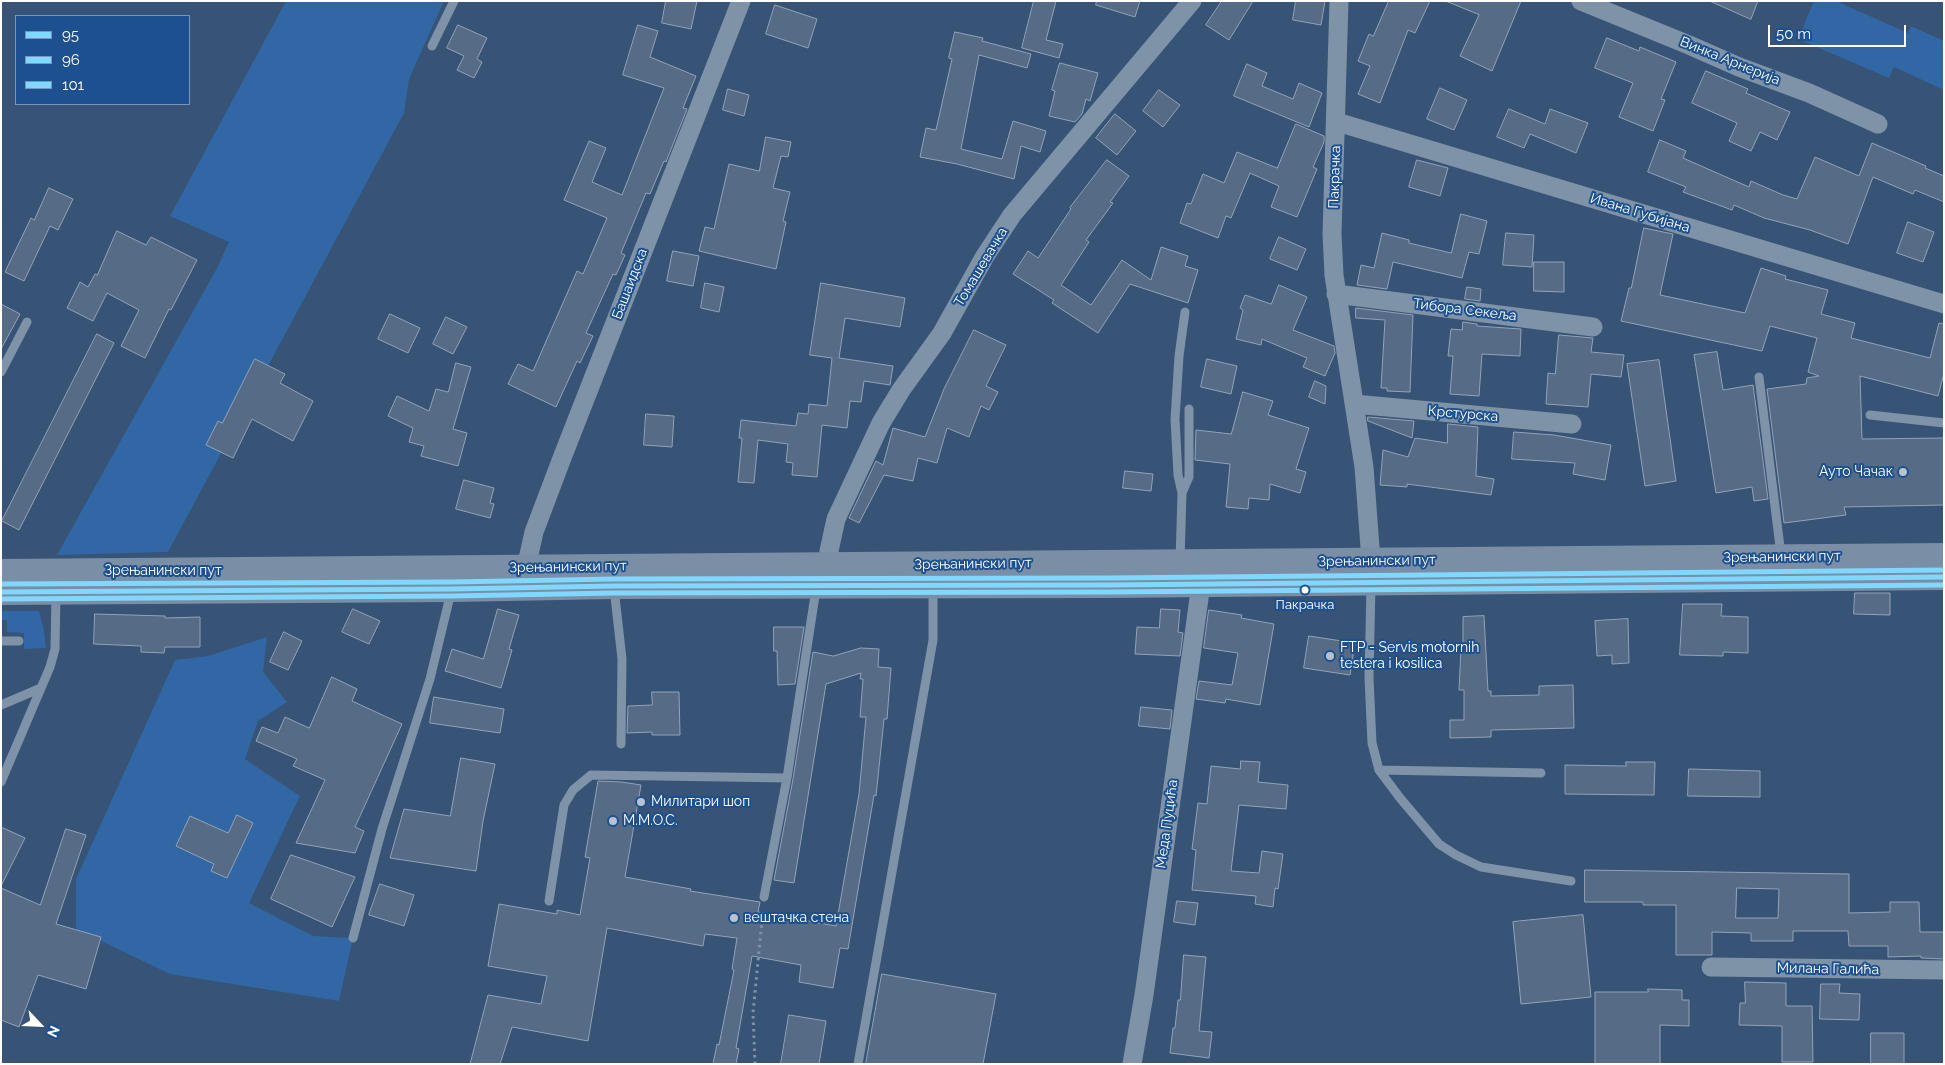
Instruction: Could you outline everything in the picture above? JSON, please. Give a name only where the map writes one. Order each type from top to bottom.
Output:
[{"type":"main road","name":"Зрењанински пут","points":[[1,572],[526,568],[822,576],[933,586],[1201,584],[1371,572],[1782,557],[1944,556]]},
{"type":"main road","name":"Зрењанински пут","points":[[1,592],[452,590],[614,586],[822,576],[1179,563],[1371,572],[1944,577]]},
{"type":"street","name":"Башаидска","points":[[526,568],[534,532],[741,1]]},
{"type":"street","name":"Томашевачка","points":[[822,576],[836,520],[881,423],[906,383],[942,333],[986,256],[1012,216],[1192,1]]},
{"type":"street","name":"Пакрачка","points":[[1339,1],[1337,122],[1332,234],[1334,275],[1366,493],[1371,572]]},
{"type":"street","name":"Винка Арнерија","points":[[1581,1],[1689,44],[1739,67],[1809,92],[1878,124]]},
{"type":"street","name":"Ивана Губијана","points":[[1337,122],[1944,304]]},
{"type":"street","name":"Тибора Секеља","points":[[1336,294],[1593,327]]},
{"type":"street","name":"Крстурска","points":[[1354,404],[1572,424]]},
{"type":"street","name":"Меда Пуцића","points":[[1132,1064],[1144,995],[1201,584]]},
{"type":"street","name":"Милана Галића","points":[[1711,967],[1944,970]]},
{"type":"lane","points":[[432,46],[454,1]]},
{"type":"lane","points":[[1179,563],[1182,493],[1178,475],[1175,419],[1179,356],[1185,312]]},
{"type":"lane","points":[[1,372],[27,322]]},
{"type":"lane","points":[[1759,378],[1782,557]]},
{"type":"lane","points":[[1182,493],[1189,477],[1189,408]]},
{"type":"lane","points":[[1870,415],[1944,423]]},
{"type":"lane","points":[[1371,572],[1369,678],[1372,743],[1379,770],[1439,844],[1456,855],[1481,867],[1571,880]]},
{"type":"lane","points":[[764,897],[822,576]]},
{"type":"lane","points":[[614,586],[622,659],[621,744]]},
{"type":"lane","points":[[858,1064],[933,640],[933,586]]},
{"type":"lane","points":[[353,938],[382,829],[430,679],[452,590]]},
{"type":"lane","points":[[1,782],[50,667],[55,648],[56,591]]},
{"type":"lane","points":[[1,642],[19,641]]},
{"type":"lane","points":[[1,705],[41,688]]},
{"type":"lane","points":[[1379,770],[1540,773]]},
{"type":"lane","points":[[549,901],[564,805],[574,790],[591,775],[786,778]]},
{"type":"path","points":[[755,1064],[753,1013],[764,897]]},
{"type":"shaded area","points":[[286,1],[444,1],[409,79],[404,113],[168,552],[57,555],[217,268],[229,242],[170,216]]},
{"type":"shaded area","points":[[1814,1],[1836,1],[1908,33],[1911,26],[1944,41],[1944,90],[1894,67],[1889,78],[1798,39]]},
{"type":"shaded area","points":[[1,611],[39,611],[46,648],[24,649],[24,633],[7,632],[7,620],[1,620]]},
{"type":"shaded area","points":[[267,637],[263,672],[287,702],[258,721],[245,759],[300,796],[249,903],[313,936],[353,938],[339,1001],[170,974],[76,929],[76,879],[175,660],[208,656]]},
{"type":"building","points":[[666,1],[697,1],[691,29],[662,23]]},
{"type":"building","points":[[1034,1],[1056,1],[1046,40],[1063,44],[1059,58],[1022,48]]},
{"type":"building","points":[[1097,1],[1140,1],[1135,17],[1096,5]]},
{"type":"building","points":[[1222,1],[1253,1],[1229,40],[1206,25]]},
{"type":"building","points":[[1296,1],[1325,1],[1321,25],[1293,20]]},
{"type":"building","points":[[1389,1],[1430,1],[1415,33],[1408,30],[1380,103],[1358,94],[1370,66],[1358,61],[1369,34],[1373,36]]},
{"type":"building","points":[[1446,1],[1521,1],[1492,71],[1460,56],[1479,15]]},
{"type":"building","points":[[1710,1],[1758,1],[1751,19]]},
{"type":"building","points":[[775,5],[817,19],[808,48],[766,34]]},
{"type":"building","points":[[458,25],[487,38],[477,59],[482,62],[474,78],[457,70],[464,56],[447,48]]},
{"type":"building","points":[[638,25],[658,31],[650,57],[696,76],[683,108],[687,109],[666,162],[664,161],[650,194],[646,193],[621,253],[625,255],[616,275],[613,274],[586,333],[593,336],[580,363],[577,361],[556,407],[508,384],[518,364],[533,371],[577,271],[583,274],[607,218],[564,200],[589,141],[606,148],[592,182],[622,195],[664,88],[623,75]]},
{"type":"building","points":[[955,32],[983,38],[982,41],[1031,54],[1027,68],[979,55],[961,149],[1002,159],[1013,121],[1046,131],[1040,152],[1021,146],[1014,179],[957,164],[920,157],[926,128],[936,130],[952,59],[949,58]]},
{"type":"building","points":[[1607,38],[1639,51],[1640,47],[1676,62],[1661,99],[1665,100],[1653,131],[1619,117],[1633,83],[1595,68]]},
{"type":"building","points":[[1060,63],[1098,73],[1090,101],[1086,99],[1082,114],[1075,122],[1049,116],[1055,91],[1052,90]]},
{"type":"building","points":[[1247,64],[1267,73],[1262,86],[1293,99],[1299,83],[1322,93],[1309,127],[1234,96]]},
{"type":"building","points":[[1706,71],[1748,89],[1746,93],[1790,112],[1777,140],[1760,132],[1751,151],[1729,141],[1737,123],[1692,103]]},
{"type":"building","points":[[1440,88],[1467,100],[1454,130],[1427,119]]},
{"type":"building","points":[[728,89],[749,95],[744,116],[723,110]]},
{"type":"building","points":[[1159,90],[1180,105],[1163,127],[1143,111]]},
{"type":"building","points":[[1509,109],[1545,124],[1550,109],[1588,123],[1576,153],[1530,134],[1524,148],[1497,137]]},
{"type":"building","points":[[1115,114],[1136,131],[1117,155],[1096,138]]},
{"type":"building","points":[[1296,124],[1324,136],[1324,142],[1313,167],[1317,169],[1297,217],[1271,207],[1279,186],[1250,173],[1231,218],[1226,216],[1218,238],[1180,223],[1187,203],[1191,204],[1203,174],[1224,183],[1237,152],[1277,168]]},
{"type":"building","points":[[766,137],[791,142],[788,157],[781,156],[773,188],[790,192],[783,221],[786,222],[776,269],[699,251],[705,227],[714,229],[729,164],[759,171]]},
{"type":"building","points":[[1660,140],[1686,151],[1683,158],[1749,187],[1751,181],[1797,199],[1815,157],[1859,176],[1872,143],[1926,166],[1925,168],[1944,176],[1944,202],[1915,190],[1913,194],[1873,177],[1848,244],[1810,230],[1764,218],[1734,205],[1732,210],[1683,192],[1686,187],[1648,172]]},
{"type":"building","points":[[1107,160],[1129,176],[1110,202],[1113,203],[1086,240],[1089,242],[1061,285],[1091,305],[1122,260],[1151,280],[1161,247],[1188,256],[1185,266],[1198,270],[1188,303],[1130,284],[1098,333],[1052,303],[1054,300],[1013,274],[1028,251],[1038,258],[1070,208]]},
{"type":"building","points":[[1417,160],[1448,168],[1440,196],[1409,187]]},
{"type":"building","points":[[49,188],[73,199],[58,230],[50,226],[24,281],[5,272],[31,218],[34,220]]},
{"type":"building","points":[[1461,214],[1487,221],[1479,254],[1469,252],[1462,278],[1393,262],[1387,289],[1357,285],[1361,265],[1374,268],[1382,233],[1409,240],[1409,243],[1451,253]]},
{"type":"building","points":[[1908,222],[1934,232],[1923,262],[1897,253]]},
{"type":"building","points":[[1644,228],[1673,234],[1660,295],[1745,313],[1761,268],[1786,276],[1785,279],[1828,290],[1821,314],[1855,323],[1851,338],[1930,358],[1939,323],[1944,324],[1944,373],[1938,396],[1860,376],[1862,439],[1944,438],[1944,505],[1844,507],[1846,515],[1784,523],[1767,389],[1806,384],[1807,378],[1819,376],[1808,372],[1817,338],[1770,326],[1762,351],[1621,321],[1629,288],[1631,288]]},
{"type":"building","points":[[117,231],[146,245],[151,237],[197,260],[171,310],[169,309],[145,358],[121,346],[139,310],[107,293],[93,321],[67,308],[80,282],[88,287],[95,274],[97,275]]},
{"type":"building","points":[[1506,233],[1534,235],[1532,267],[1503,265]]},
{"type":"building","points":[[1279,237],[1306,249],[1297,270],[1270,259]]},
{"type":"building","points":[[673,251],[699,256],[693,286],[667,281]]},
{"type":"building","points":[[1534,262],[1564,262],[1564,292],[1534,291]]},
{"type":"building","points":[[705,283],[724,287],[719,312],[701,308]]},
{"type":"building","points":[[821,283],[905,298],[900,327],[845,318],[839,358],[893,366],[890,385],[864,381],[861,402],[850,401],[847,428],[822,425],[817,477],[792,475],[793,463],[786,462],[788,444],[758,440],[754,483],[738,482],[742,438],[739,438],[741,420],[796,426],[798,413],[808,414],[809,404],[827,406],[832,358],[810,355]]},
{"type":"building","points":[[1279,285],[1307,297],[1293,330],[1334,346],[1335,353],[1325,376],[1303,367],[1307,358],[1262,339],[1261,345],[1236,339],[1243,310],[1240,308],[1245,295],[1271,304]]},
{"type":"building","points":[[1467,287],[1481,289],[1480,301],[1465,299]]},
{"type":"building","points":[[1,304],[20,314],[1,349]]},
{"type":"building","points":[[1356,308],[1413,315],[1410,392],[1387,391],[1387,388],[1381,388],[1385,320],[1356,318]]},
{"type":"building","points":[[390,314],[420,328],[408,353],[378,339]]},
{"type":"building","points":[[446,317],[467,327],[453,354],[433,344]]},
{"type":"building","points":[[1463,322],[1477,324],[1477,326],[1521,329],[1520,356],[1482,354],[1479,396],[1450,394],[1453,356],[1448,356],[1451,329],[1462,330]]},
{"type":"building","points":[[974,330],[1006,345],[986,386],[998,392],[989,410],[981,406],[969,437],[947,428],[937,463],[918,458],[913,481],[884,475],[859,523],[849,518],[876,461],[883,465],[893,428],[925,437],[944,389]]},
{"type":"building","points":[[97,334],[114,343],[19,530],[2,521]]},
{"type":"building","points":[[1559,335],[1593,338],[1591,352],[1624,355],[1621,377],[1591,374],[1588,407],[1546,404],[1548,373],[1555,374]]},
{"type":"building","points":[[1717,352],[1723,390],[1753,385],[1768,499],[1754,501],[1752,487],[1716,493],[1694,355]]},
{"type":"building","points":[[255,359],[285,374],[280,383],[313,401],[293,441],[252,419],[233,458],[206,445],[218,421],[222,423]]},
{"type":"building","points":[[1207,359],[1237,366],[1231,394],[1201,387]]},
{"type":"building","points":[[1659,360],[1676,481],[1645,486],[1627,364]]},
{"type":"building","points":[[456,363],[471,367],[453,429],[467,433],[458,466],[421,456],[424,446],[409,442],[413,428],[388,416],[397,396],[429,411],[436,389],[448,392]]},
{"type":"building","points":[[1315,381],[1326,386],[1325,404],[1309,397]]},
{"type":"building","points":[[1243,392],[1273,401],[1268,415],[1309,428],[1296,469],[1306,472],[1300,493],[1270,484],[1269,500],[1249,498],[1248,509],[1226,507],[1230,464],[1195,460],[1196,430],[1231,434]]},
{"type":"building","points":[[646,414],[674,416],[672,447],[644,445]]},
{"type":"building","points":[[1368,417],[1414,421],[1412,438],[1368,421]]},
{"type":"building","points":[[1448,424],[1478,427],[1476,476],[1494,479],[1491,495],[1407,484],[1407,487],[1380,485],[1383,450],[1408,457],[1415,438],[1447,443]]},
{"type":"building","points":[[1514,432],[1554,435],[1611,445],[1605,480],[1573,474],[1575,463],[1512,459]]},
{"type":"building","points":[[1125,471],[1153,474],[1151,491],[1123,488]]},
{"type":"building","points":[[464,480],[494,488],[490,503],[494,504],[490,518],[456,509]]},
{"type":"building","points":[[1855,593],[1890,593],[1890,615],[1854,614]]},
{"type":"building","points":[[1683,604],[1722,604],[1721,616],[1748,617],[1748,653],[1723,652],[1723,656],[1680,655]]},
{"type":"building","points":[[353,609],[380,621],[369,644],[342,632]]},
{"type":"building","points":[[498,609],[519,615],[509,649],[512,650],[501,688],[445,671],[452,649],[483,659]]},
{"type":"building","points":[[1161,609],[1180,610],[1178,632],[1183,633],[1180,656],[1135,654],[1137,627],[1159,628]]},
{"type":"building","points":[[1209,610],[1242,615],[1241,618],[1274,624],[1260,705],[1226,699],[1225,703],[1196,699],[1199,681],[1232,685],[1238,653],[1204,648]]},
{"type":"building","points":[[95,614],[165,616],[165,618],[200,617],[200,647],[165,647],[164,653],[141,652],[141,646],[94,644]]},
{"type":"building","points":[[1484,616],[1488,691],[1491,691],[1491,696],[1539,695],[1539,686],[1573,685],[1574,728],[1491,730],[1491,737],[1450,738],[1450,720],[1464,720],[1464,690],[1459,690],[1461,648],[1463,648],[1463,617]]},
{"type":"building","points":[[1628,619],[1629,663],[1612,664],[1612,655],[1597,656],[1595,621]]},
{"type":"building","points":[[774,627],[804,627],[795,684],[778,685],[777,651],[774,651]]},
{"type":"building","points":[[284,632],[302,641],[288,670],[270,662]]},
{"type":"building","name":"FTP - Servis motornih testera i kosilica","points":[[1309,636],[1355,643],[1350,675],[1304,668]]},
{"type":"building","points":[[861,648],[879,649],[878,667],[891,668],[887,719],[884,719],[876,796],[874,795],[848,949],[840,948],[833,988],[799,982],[801,965],[752,956],[736,1048],[739,1049],[736,1064],[713,1064],[717,1044],[719,1045],[734,970],[732,969],[737,938],[705,934],[703,946],[607,928],[588,1041],[512,1027],[500,1064],[470,1064],[488,995],[541,1004],[547,976],[488,966],[499,904],[557,914],[557,910],[580,915],[590,858],[585,857],[598,781],[641,785],[625,877],[691,889],[690,891],[760,902],[758,912],[836,926],[859,794],[866,717],[860,717],[863,679],[860,679],[861,673],[826,684],[794,883],[774,880],[793,779],[813,652],[833,656]]},
{"type":"building","points":[[332,677],[357,689],[352,701],[402,724],[355,827],[364,831],[355,853],[296,843],[325,780],[293,766],[297,759],[256,741],[262,727],[278,733],[285,717],[309,728]]},
{"type":"building","points":[[652,692],[679,692],[680,735],[652,735],[652,732],[627,733],[628,706],[652,705]]},
{"type":"building","points":[[434,697],[504,709],[500,733],[430,723]]},
{"type":"building","points":[[1141,707],[1172,710],[1170,729],[1139,726]]},
{"type":"building","points":[[461,758],[495,764],[483,821],[476,871],[390,858],[404,809],[450,816]]},
{"type":"building","points":[[1241,761],[1260,762],[1258,782],[1288,785],[1286,809],[1239,805],[1231,871],[1259,873],[1262,851],[1283,854],[1278,889],[1275,888],[1273,907],[1255,904],[1256,896],[1192,890],[1196,850],[1192,849],[1198,803],[1207,804],[1211,766],[1240,769]]},
{"type":"building","points":[[1626,762],[1655,762],[1654,795],[1565,794],[1565,765],[1626,766]]},
{"type":"building","points":[[1689,769],[1760,771],[1760,797],[1688,796]]},
{"type":"building","points":[[237,815],[253,823],[227,878],[211,871],[214,864],[176,846],[190,816],[228,833]]},
{"type":"building","points":[[1,827],[25,838],[1,886]]},
{"type":"building","points":[[66,829],[86,835],[56,924],[101,937],[86,989],[38,975],[19,1027],[1,1020],[1,888],[40,905]]},
{"type":"building","points":[[291,855],[355,877],[332,927],[271,899]]},
{"type":"building","points":[[1585,870],[1849,874],[1849,913],[1890,912],[1890,902],[1919,902],[1920,932],[1944,932],[1944,959],[1921,958],[1921,956],[1888,957],[1888,946],[1849,946],[1848,931],[1793,931],[1793,941],[1751,941],[1751,933],[1712,932],[1712,955],[1676,955],[1676,905],[1643,905],[1643,902],[1585,902]],"holes":[[[1737,888],[1779,889],[1778,918],[1736,918]]]},
{"type":"building","points":[[380,884],[414,895],[404,926],[369,915]]},
{"type":"building","points":[[1177,901],[1198,903],[1195,925],[1174,922]]},
{"type":"building","points":[[1583,915],[1591,997],[1521,1004],[1513,922]]},
{"type":"building","points":[[1184,955],[1206,957],[1199,1031],[1212,1032],[1209,1058],[1170,1053],[1178,1000],[1180,1000]]},
{"type":"building","points":[[882,974],[996,994],[983,1064],[866,1064]]},
{"type":"building","points":[[1745,982],[1786,983],[1786,1006],[1812,1006],[1813,1062],[1782,1062],[1782,1026],[1739,1025],[1740,1003],[1745,1003]]},
{"type":"building","points":[[1821,984],[1840,984],[1839,993],[1860,994],[1859,1020],[1820,1019]]},
{"type":"building","points":[[1648,989],[1682,990],[1682,1000],[1689,1000],[1689,1026],[1660,1025],[1660,1064],[1595,1064],[1595,992],[1648,992]]},
{"type":"building","points":[[789,1015],[826,1021],[819,1064],[781,1064]]},
{"type":"building","points":[[1871,1033],[1904,1033],[1904,1064],[1871,1064]]},
{"type":"transit line","name":"101","points":[[1,584],[452,582],[614,579],[1109,578],[1944,570]]},
{"type":"transit line","name":"95","points":[[1,592],[614,586],[1109,585],[1944,577]]},
{"type":"transit line","name":"96","points":[[1,599],[614,593],[1109,592],[1944,585]]},
{"type":"place","name":"Ауто Чачак","points":[[1903,472]]},
{"type":"place","name":"Пакрачка","points":[[1305,590]]},
{"type":"place","name":"FTP - Servis motornih testera i kosilica","points":[[1330,656]]},
{"type":"place","name":"Милитари шоп","points":[[641,802]]},
{"type":"place","name":"M.M.O.C.","points":[[613,821]]},
{"type":"place","name":"вештачка стена","points":[[734,918]]}]
